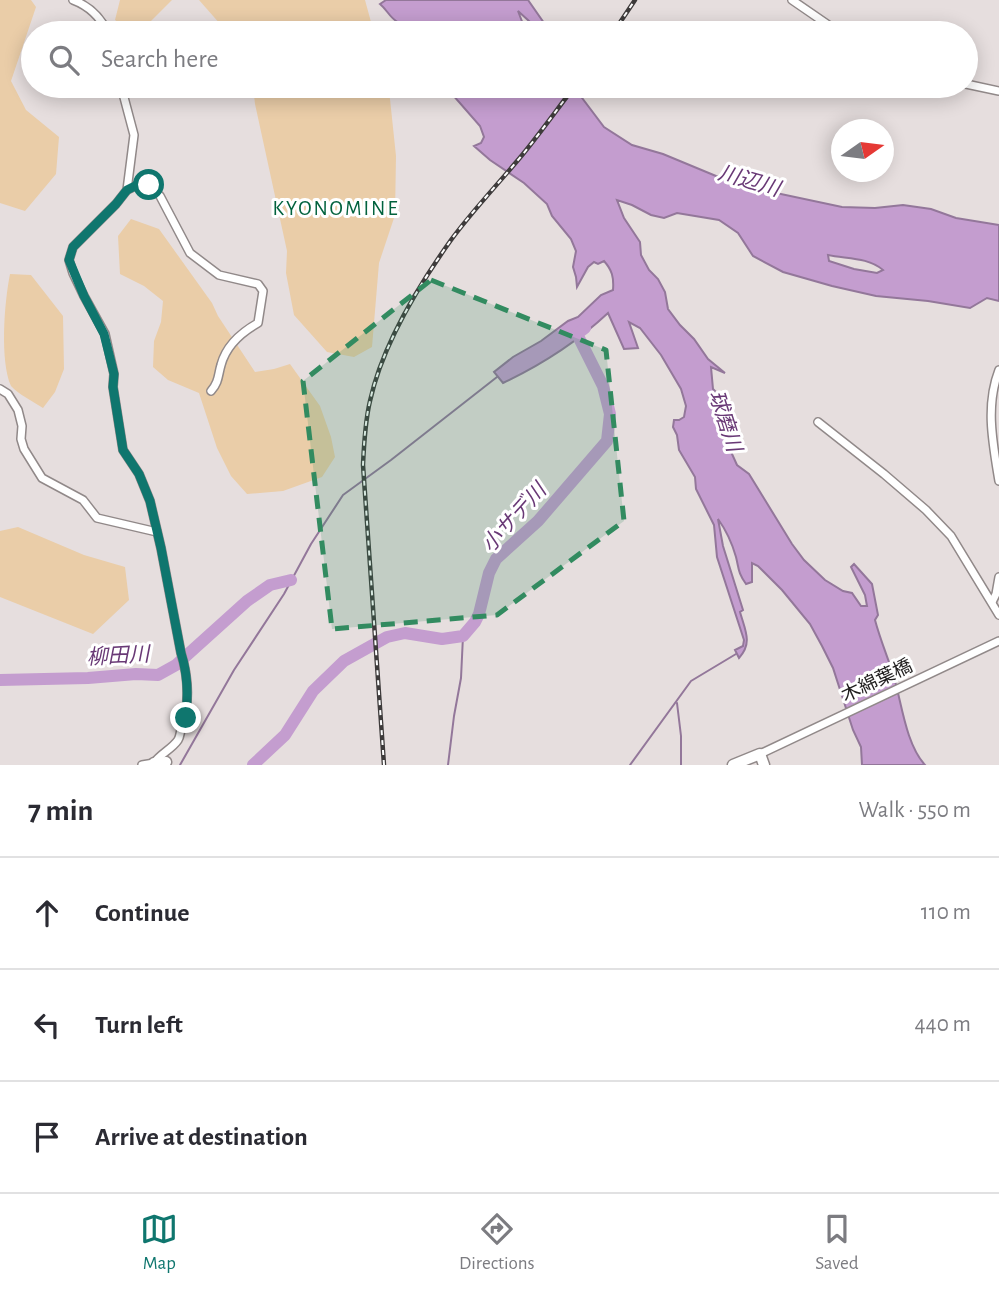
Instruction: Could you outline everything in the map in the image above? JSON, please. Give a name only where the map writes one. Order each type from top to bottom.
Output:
[{"type":"main road","points":[[733,765],[764,752],[764,765]]},
{"type":"street","points":[[73,0],[102,21]]},
{"type":"street","points":[[792,0],[823,21]]},
{"type":"street","points":[[978,87],[999,91]]},
{"type":"street","points":[[124,98],[134,135],[127,190]]},
{"type":"street","points":[[142,765],[159,763],[159,756],[177,741],[186,718],[186,667],[150,501],[139,474],[123,450],[113,387],[114,374],[104,334],[69,260],[73,247],[127,190],[137,185],[149,185],[160,196],[190,253],[219,275],[258,284],[263,291],[258,323],[237,337],[222,362],[219,380],[211,391]]},
{"type":"street","points":[[999,370],[992,395],[990,421],[999,481]]},
{"type":"street","points":[[0,389],[8,394],[18,410],[24,449],[42,478],[83,500],[97,518],[158,532]]},
{"type":"street","points":[[818,422],[884,474],[926,510],[951,536],[999,615]]},
{"type":"street","points":[[992,602],[999,577]]},
{"type":"street","name":"木綿葉橋","points":[[764,752],[999,641]]},
{"type":"highlighted area","points":[[431,280],[606,350],[624,521],[497,615],[332,629],[303,381]]},
{"type":"shaded area","points":[[0,0],[31,0],[36,7],[31,21],[21,21],[21,51],[11,81],[26,110],[59,137],[56,174],[25,211],[0,203]]},
{"type":"shaded area","points":[[120,0],[172,0],[151,21],[115,20]]},
{"type":"shaded area","points":[[199,0],[365,0],[371,21],[217,21]]},
{"type":"shaded area","points":[[386,0],[528,0],[543,21],[529,21],[518,11],[522,21],[396,21],[380,4]]},
{"type":"shaded area","points":[[254,98],[390,98],[396,156],[395,215],[379,263],[372,347],[354,357],[327,352],[294,315],[286,273],[287,251]]},
{"type":"shaded area","points":[[456,98],[582,98],[604,127],[632,145],[663,154],[716,176],[762,190],[842,207],[903,205],[999,225],[999,301],[987,298],[970,308],[876,296],[783,272],[753,256],[738,233],[719,220],[677,213],[664,218],[617,200],[624,218],[640,242],[641,255],[665,292],[668,309],[708,359],[725,373],[711,367],[713,389],[717,393],[727,443],[737,465],[749,474],[804,560],[825,580],[843,591],[852,593],[861,606],[867,606],[865,595],[851,567],[854,564],[872,584],[878,615],[875,620],[894,677],[905,724],[913,746],[925,765],[862,765],[861,747],[833,668],[810,624],[782,590],[752,563],[752,582],[746,584],[740,574],[731,542],[718,519],[723,546],[743,610],[740,612],[747,642],[739,658],[735,650],[743,646],[744,640],[717,557],[714,525],[696,489],[695,477],[679,450],[673,427],[674,420],[684,417],[686,406],[681,389],[661,355],[640,328],[629,322],[638,348],[624,349],[608,313],[545,361],[517,376],[503,383],[494,372],[513,357],[578,317],[601,295],[613,290],[613,281],[611,271],[604,261],[598,264],[594,262],[588,267],[577,287],[573,267],[576,251],[571,239],[552,216],[547,204],[524,183],[474,146],[481,143],[484,137],[480,126]],"holes":[[[828,255],[864,261],[883,270],[877,273],[854,269],[829,261]]]},
{"type":"shaded area","points":[[131,219],[159,229],[212,303],[255,372],[290,364],[320,406],[331,437],[335,457],[322,477],[283,491],[247,494],[231,476],[217,448],[199,393],[168,380],[153,367],[154,341],[161,322],[163,301],[144,286],[120,274],[118,236]]},
{"type":"shaded area","points":[[10,274],[31,275],[63,316],[64,369],[55,392],[43,408],[14,389],[8,375],[4,332]]},
{"type":"shaded area","points":[[18,527],[84,555],[125,567],[129,600],[93,634],[0,597],[0,531]]},
{"type":"waterway","name":"小サデ川","points":[[253,765],[285,735],[313,691],[344,661],[387,637],[405,633],[442,639],[463,636],[475,622],[489,573],[496,559],[538,521],[607,441],[610,414],[603,386],[577,334],[585,328]]},
{"type":"waterway","points":[[180,765],[234,670],[284,594],[311,544],[343,495],[497,377]]},
{"type":"waterway","name":"柳田川","points":[[0,680],[158,675],[176,665],[247,601],[270,585],[291,580]]},
{"type":"waterway","points":[[448,765],[461,678],[463,636]]},
{"type":"waterway","points":[[630,765],[691,681],[736,654]]},
{"type":"waterway","points":[[677,703],[681,765]]},
{"type":"railway","points":[[621,21],[635,0]]},
{"type":"railway","points":[[384,765],[363,465],[370,401],[383,359],[414,296],[459,229],[523,154],[566,98]]},
{"type":"district","name":"KYONOMINE","points":[[336,208]]},
{"type":"route","points":[[149,185],[137,185],[127,190],[73,247],[69,260],[104,334],[114,374],[113,387],[123,450],[139,474],[150,501],[186,667],[186,718]]},
{"type":"water label","name":"川辺川","points":[[749,181]]},
{"type":"water label","name":"球磨川","points":[[725,421]]}]
